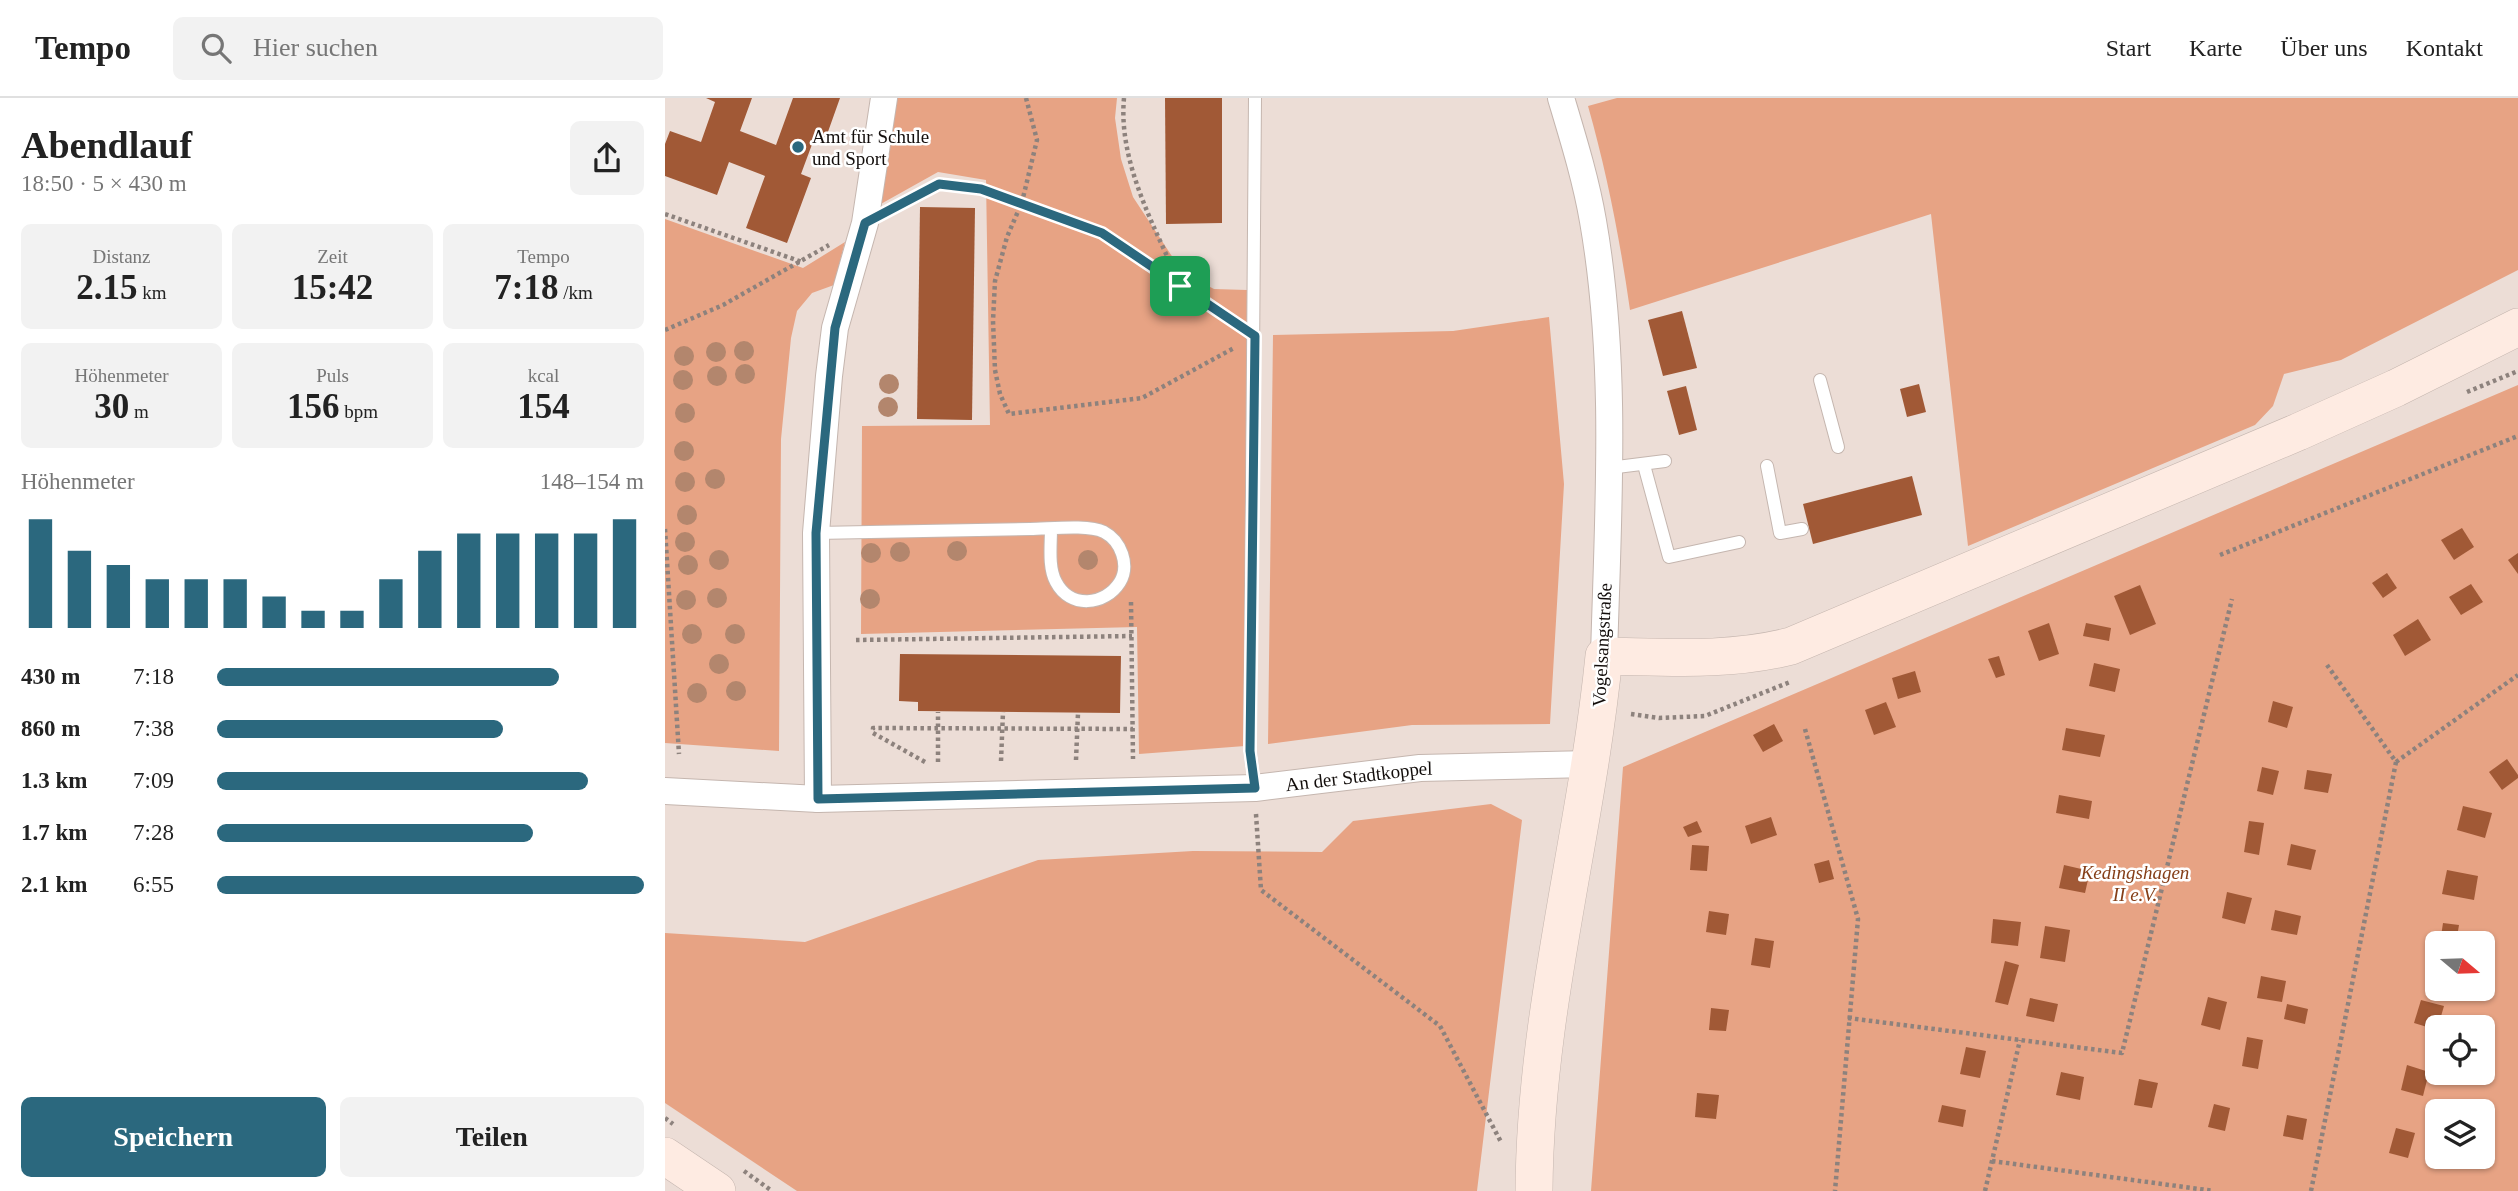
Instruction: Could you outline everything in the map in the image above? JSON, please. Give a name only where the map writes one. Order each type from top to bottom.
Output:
[{"type":"street","points":[[818,799],[816,533],[835,328],[865,223],[884,98]]},
{"type":"street","name":"Vogelsangstraße","points":[[1534,1191],[1534,1151],[1544,1030],[1590,764],[1604,656],[1609,468],[1605,331],[1593,221],[1561,98]]},
{"type":"street","points":[[1604,656],[1720,658],[1752,655],[1791,646],[2298,432],[2396,388],[2518,327]]},
{"type":"street","name":"An der Stadtkoppel","points":[[665,791],[818,799],[1255,788],[1420,768],[1590,764]]},
{"type":"street","points":[[665,1156],[717,1191]]},
{"type":"lane","points":[[1255,98],[1250,751],[1255,788]]},
{"type":"lane","points":[[1820,380],[1838,447]]},
{"type":"lane","points":[[1609,468],[1665,461]]},
{"type":"lane","points":[[1644,465],[1669,557],[1739,542]]},
{"type":"lane","points":[[1767,466],[1780,533],[1801,529]]},
{"type":"lane","points":[[816,533],[1051,529],[1103,532],[1117,542],[1124,559],[1123,576],[1114,592],[1099,601],[1081,602],[1065,594],[1055,580],[1051,529]]},
{"type":"path","points":[[665,330],[723,305],[802,262],[865,223],[939,184],[981,189],[1023,202],[1102,233],[1255,336],[1142,398],[1009,414],[1000,394],[995,370],[995,281],[1007,237],[1023,202],[1037,141],[1026,98]]},
{"type":"path","points":[[1124,98],[1122,118],[1128,156],[1180,286]]},
{"type":"path","points":[[665,214],[802,262]]},
{"type":"path","points":[[2220,555],[2518,436]]},
{"type":"path","points":[[665,529],[679,754]]},
{"type":"path","points":[[1123,576],[1131,583],[1133,759]]},
{"type":"path","points":[[1848,1018],[2122,1054],[2232,599]]},
{"type":"path","points":[[856,640],[1132,636]]},
{"type":"path","points":[[2327,665],[2396,762]]},
{"type":"path","points":[[2311,1191],[2396,762],[2518,675]]},
{"type":"path","points":[[938,712],[938,762]]},
{"type":"path","points":[[1001,761],[1003,712]]},
{"type":"path","points":[[1076,760],[1078,713]]},
{"type":"path","points":[[925,762],[873,733],[873,728],[1133,729]]},
{"type":"path","points":[[1805,729],[1858,919],[1835,1191]]},
{"type":"path","points":[[1255,788],[1261,890],[1440,1026],[1503,1146],[1505,1133]]},
{"type":"path","points":[[1985,1191],[2020,1040]]},
{"type":"path","points":[[1992,1161],[2214,1191]]},
{"type":"green space","points":[[893,98],[1117,98],[1115,118],[1121,159],[1133,197],[1183,273],[1214,289],[1247,290],[1245,746],[1139,754],[1137,627],[861,634],[862,426],[990,425],[986,180],[938,172],[879,205]]},
{"type":"green space","points":[[1617,98],[2518,98],[2518,270],[2341,360],[2284,374],[2273,406],[2255,425],[1968,546],[1931,214],[1630,310],[1612,207],[1588,106]]},
{"type":"green space","points":[[665,219],[803,268],[845,242],[834,285],[812,293],[797,311],[791,338],[781,439],[779,751],[665,743]]},
{"type":"green space","points":[[1549,317],[1564,484],[1550,724],[1412,725],[1268,744],[1273,335],[1453,331]]},
{"type":"green space","name":"Kedingshagen II e.V.","points":[[2518,385],[2518,1191],[1591,1191],[1623,767]]},
{"type":"green space","points":[[1491,804],[1522,820],[1477,1191],[797,1191],[665,1103],[665,933],[805,942],[1038,860],[1193,851],[1322,852],[1353,821]]},
{"type":"building","points":[[706,98],[752,98],[740,131],[776,145],[793,98],[840,98],[824,143],[814,139],[801,174],[811,178],[787,243],[746,228],[765,176],[729,162],[717,195],[665,176],[665,144],[670,131],[701,142],[715,102]]},
{"type":"building","points":[[1165,98],[1222,98],[1222,223],[1166,224]]},
{"type":"building","points":[[920,207],[975,208],[972,420],[917,419]]},
{"type":"building","points":[[1682,311],[1697,368],[1663,376],[1648,320]]},
{"type":"building","points":[[1919,384],[1926,412],[1907,417],[1900,389]]},
{"type":"building","points":[[1686,386],[1697,430],[1679,435],[1667,391]]},
{"type":"building","points":[[1912,476],[1922,515],[1813,544],[1803,504]]},
{"type":"building","points":[[2462,528],[2474,547],[2454,560],[2441,540]]},
{"type":"building","points":[[2518,553],[2518,574],[2508,560]]},
{"type":"building","points":[[2387,573],[2397,588],[2383,598],[2372,583]]},
{"type":"building","points":[[2471,584],[2483,602],[2461,615],[2449,597]]},
{"type":"building","points":[[2140,585],[2156,624],[2130,635],[2114,596]]},
{"type":"building","points":[[2418,619],[2431,640],[2405,656],[2393,635]]},
{"type":"building","points":[[2049,623],[2059,654],[2039,661],[2028,631]]},
{"type":"building","points":[[2086,623],[2111,628],[2109,641],[2083,636]]},
{"type":"building","points":[[900,654],[1121,656],[1120,713],[918,711],[918,702],[899,701]]},
{"type":"building","points":[[1999,656],[2005,675],[1996,678],[1988,659]]},
{"type":"building","points":[[2094,663],[2120,669],[2115,692],[2089,686]]},
{"type":"building","points":[[1915,671],[1921,692],[1898,699],[1892,678]]},
{"type":"building","points":[[2273,701],[2293,707],[2287,728],[2268,722]]},
{"type":"building","points":[[1886,702],[1896,727],[1874,735],[1865,710]]},
{"type":"building","points":[[1774,724],[1783,741],[1763,752],[1753,735]]},
{"type":"building","points":[[2066,728],[2105,735],[2100,757],[2062,750]]},
{"type":"building","points":[[2507,759],[2518,778],[2502,790],[2489,772]]},
{"type":"building","points":[[2262,767],[2279,771],[2273,795],[2257,791]]},
{"type":"building","points":[[2307,770],[2332,774],[2328,793],[2304,789]]},
{"type":"building","points":[[2059,795],[2092,801],[2089,819],[2056,813]]},
{"type":"building","points":[[2463,806],[2492,813],[2485,838],[2457,830]]},
{"type":"building","points":[[1771,817],[1777,835],[1751,844],[1745,826]]},
{"type":"building","points":[[1697,821],[1702,832],[1688,837],[1683,827]]},
{"type":"building","points":[[2249,821],[2264,823],[2259,855],[2244,852]]},
{"type":"building","points":[[2291,844],[2316,850],[2311,870],[2287,865]]},
{"type":"building","points":[[1692,845],[1709,846],[1707,871],[1690,870]]},
{"type":"building","points":[[1829,860],[1834,879],[1819,883],[1814,864]]},
{"type":"building","points":[[2064,865],[2090,871],[2085,893],[2059,888]]},
{"type":"building","points":[[2447,870],[2478,876],[2474,900],[2442,894]]},
{"type":"building","points":[[2227,892],[2252,898],[2245,924],[2222,918]]},
{"type":"building","points":[[2275,910],[2301,916],[2297,935],[2271,930]]},
{"type":"building","points":[[1709,911],[1729,914],[1726,935],[1706,932]]},
{"type":"building","points":[[1993,919],[2021,922],[2018,946],[1991,943]]},
{"type":"building","points":[[2443,923],[2459,925],[2458,931],[2442,931]]},
{"type":"building","points":[[2045,926],[2070,930],[2065,962],[2040,958]]},
{"type":"building","points":[[1755,938],[1774,941],[1770,968],[1751,965]]},
{"type":"building","points":[[2005,961],[2019,965],[2008,1005],[1995,1002]]},
{"type":"building","points":[[2261,976],[2286,981],[2282,1002],[2257,998]]},
{"type":"building","points":[[2208,997],[2227,1002],[2220,1030],[2201,1025]]},
{"type":"building","points":[[2030,998],[2058,1004],[2054,1022],[2026,1016]]},
{"type":"building","points":[[2421,1000],[2444,1006],[2441,1015],[2425,1015],[2425,1026],[2414,1023]]},
{"type":"building","points":[[2287,1004],[2308,1009],[2305,1024],[2284,1019]]},
{"type":"building","points":[[1711,1008],[1729,1010],[1726,1031],[1709,1030]]},
{"type":"building","points":[[2247,1037],[2263,1040],[2258,1069],[2242,1066]]},
{"type":"building","points":[[1966,1047],[1986,1051],[1980,1078],[1960,1074]]},
{"type":"building","points":[[2407,1065],[2425,1071],[2423,1096],[2401,1090]]},
{"type":"building","points":[[2061,1072],[2084,1077],[2080,1100],[2056,1095]]},
{"type":"building","points":[[2139,1079],[2158,1083],[2152,1108],[2134,1105]]},
{"type":"building","points":[[1697,1093],[1719,1095],[1716,1119],[1695,1117]]},
{"type":"building","points":[[2214,1104],[2230,1108],[2225,1131],[2208,1127]]},
{"type":"building","points":[[1942,1105],[1966,1110],[1963,1127],[1938,1122]]},
{"type":"building","points":[[2287,1115],[2307,1119],[2303,1140],[2283,1136]]},
{"type":"building","points":[[2396,1128],[2415,1133],[2408,1158],[2389,1153]]},
{"type":"place","name":"Amt für Schule und Sport","points":[[798,147]]},
{"type":"route","points":[[939,184],[981,189],[1023,202],[1102,233],[1180,286],[1255,336],[1250,751],[1255,788],[818,799],[816,533],[835,328],[865,223],[939,184]]}]
